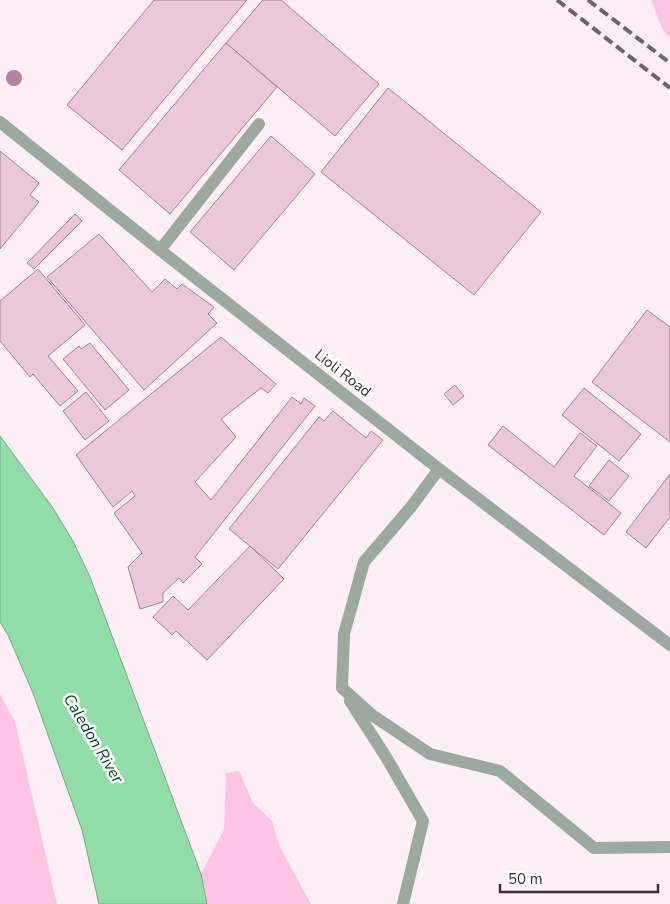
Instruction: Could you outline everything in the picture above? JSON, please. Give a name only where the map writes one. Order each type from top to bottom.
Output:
[{"type":"street","name":"Lioli Road","points":[[0,122],[439,469],[670,645]]},
{"type":"street","points":[[160,250],[259,124]]},
{"type":"street","points":[[402,904],[423,821],[386,757],[342,688],[344,634],[364,562],[411,507],[439,469]]},
{"type":"street","points":[[342,688],[372,715],[430,754],[500,771],[594,848],[670,847]]},
{"type":"shaded area","points":[[651,0],[670,0],[670,38],[661,25]]},
{"type":"shaded area","points":[[0,694],[15,721],[57,904],[0,904]]},
{"type":"shaded area","points":[[239,771],[253,803],[272,821],[280,847],[311,904],[207,904],[201,874],[224,830],[226,773]]},
{"type":"water","name":"Caledon River","points":[[0,436],[53,508],[73,541],[90,577],[201,874],[207,904],[99,904],[82,830],[33,693],[8,635],[0,622]]},
{"type":"building","points":[[154,0],[247,0],[122,150],[67,105]]},
{"type":"building","points":[[263,0],[281,0],[379,84],[335,136],[226,43]]},
{"type":"building","points":[[226,43],[277,87],[170,214],[119,170]]},
{"type":"building","points":[[388,88],[541,212],[474,295],[321,172]]},
{"type":"building","points":[[271,136],[315,174],[234,270],[190,232]]},
{"type":"building","points":[[0,151],[39,183],[30,195],[39,202],[0,249]]},
{"type":"building","points":[[75,214],[82,221],[34,269],[27,263]]},
{"type":"building","points":[[99,234],[152,292],[165,279],[177,289],[182,284],[214,307],[208,314],[217,323],[144,390],[47,277]]},
{"type":"building","points":[[38,269],[85,325],[48,356],[78,391],[60,406],[33,374],[30,377],[0,341],[0,301]]},
{"type":"building","points":[[647,310],[670,327],[670,442],[592,382]]},
{"type":"building","points":[[221,337],[276,384],[268,393],[261,388],[221,419],[236,437],[195,482],[211,500],[292,397],[301,404],[304,398],[315,406],[195,557],[202,564],[183,583],[179,578],[163,593],[163,602],[140,609],[128,567],[142,553],[114,513],[135,496],[132,491],[113,507],[76,455]]},
{"type":"building","points":[[90,343],[129,390],[105,410],[63,359],[79,346],[81,349]]},
{"type":"building","points":[[455,385],[464,396],[453,405],[444,394]]},
{"type":"building","points":[[584,388],[641,434],[619,461],[562,415]]},
{"type":"building","points":[[86,392],[109,421],[85,440],[63,411]]},
{"type":"building","points":[[333,411],[366,438],[371,431],[383,440],[278,569],[229,529],[319,417],[324,421]]},
{"type":"building","points":[[503,426],[554,467],[580,433],[597,446],[574,476],[621,513],[604,535],[488,445]]},
{"type":"building","points":[[609,460],[629,476],[609,501],[589,486]]},
{"type":"building","points":[[670,474],[670,517],[646,548],[626,532]]},
{"type":"building","points":[[250,546],[284,579],[207,660],[176,631],[172,635],[153,617],[173,596],[188,610]]},
{"type":"railway","points":[[557,0],[670,88]]},
{"type":"railway","points":[[588,0],[670,63]]}]
